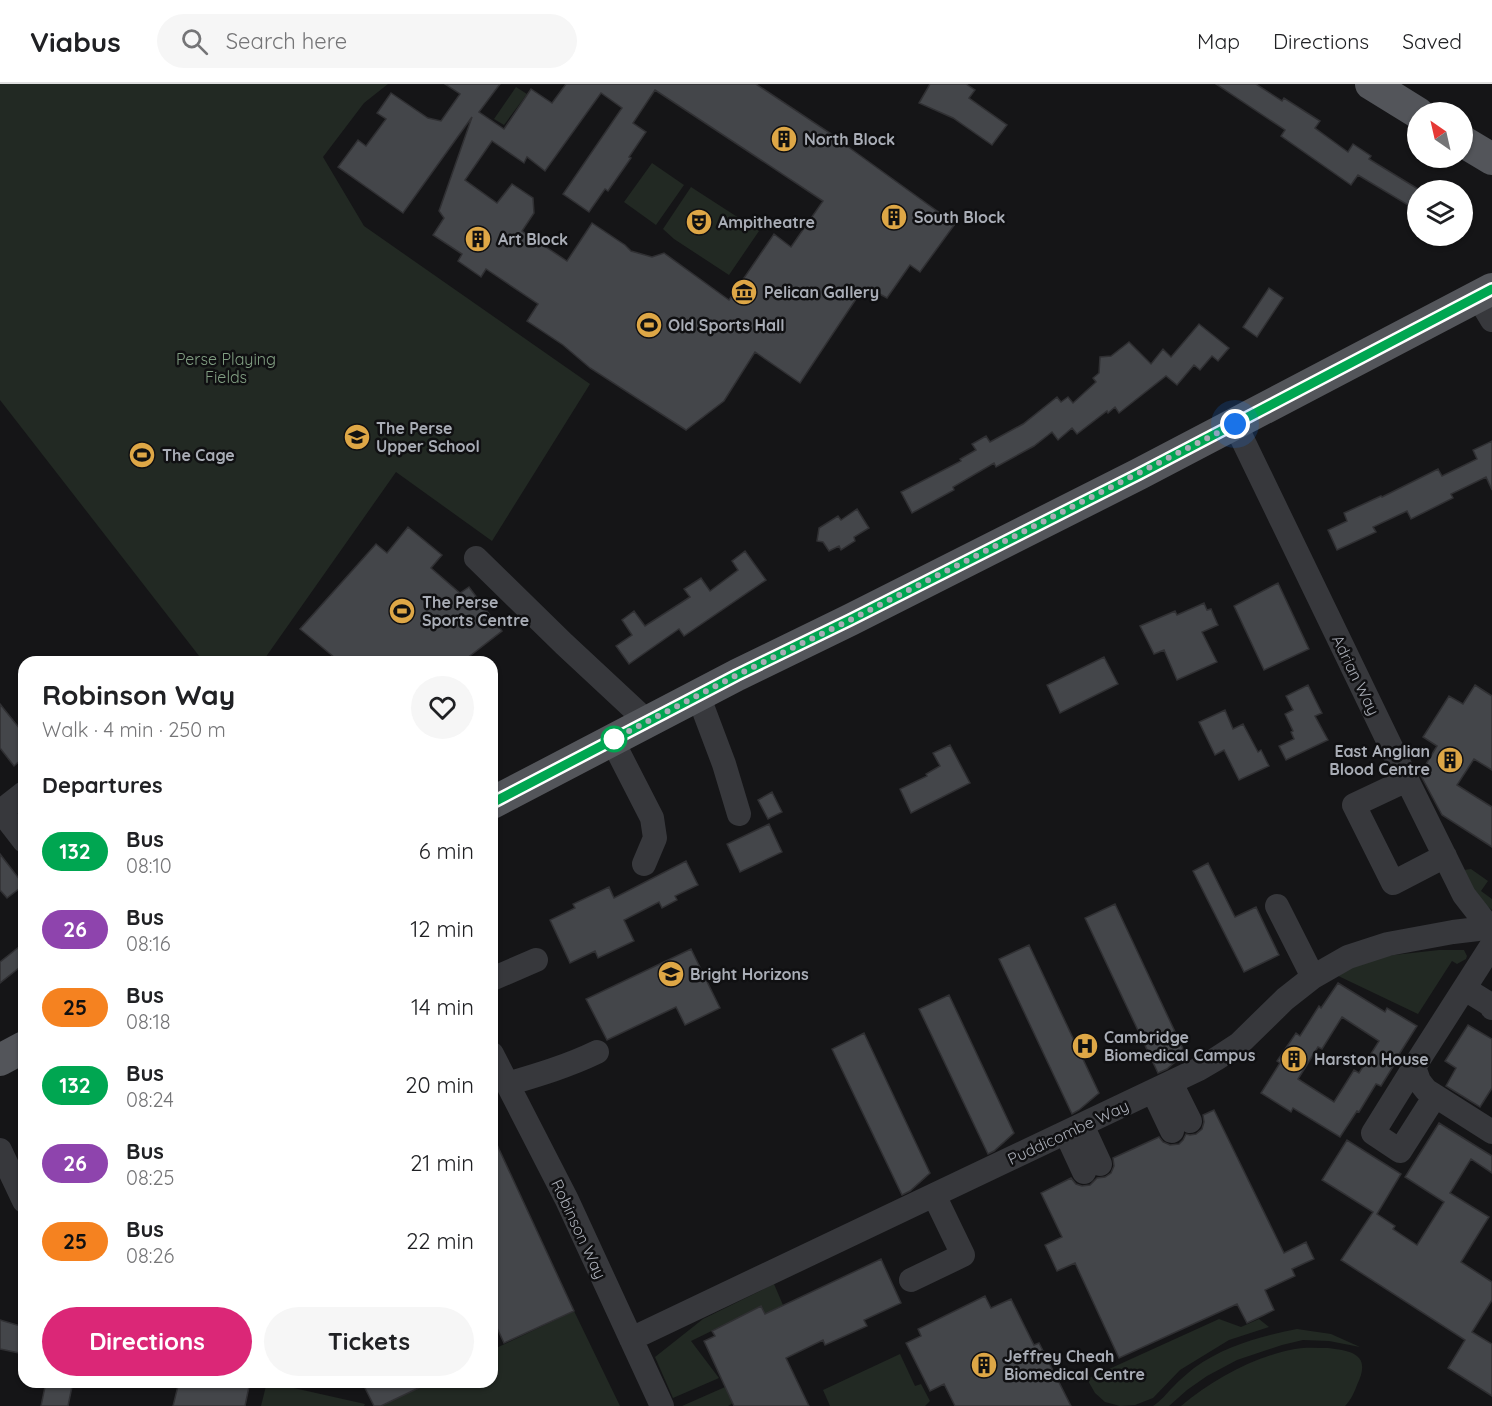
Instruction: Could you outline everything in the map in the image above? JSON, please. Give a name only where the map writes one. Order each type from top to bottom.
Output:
[{"type":"main road","points":[[1371,84],[1407,106]]},
{"type":"main road","points":[[1473,148],[1492,159]]},
{"type":"main road","points":[[498,800],[698,695],[1235,424],[1487,302]]},
{"type":"main road","points":[[0,1060],[18,1050]]},
{"type":"street","name":"Adrian Way","points":[[1235,424],[1397,785],[1435,861],[1489,924]]},
{"type":"street","points":[[476,558],[637,712],[643,724]]},
{"type":"street","points":[[698,695],[724,764],[739,814]]},
{"type":"street","points":[[612,740],[652,819],[655,838],[644,864]]},
{"type":"street","points":[[1397,785],[1354,805],[1394,883],[1435,861]]},
{"type":"street","points":[[18,797],[0,810],[18,833]]},
{"type":"street","points":[[1277,906],[1313,977]]},
{"type":"street","name":"Puddicombe Way","points":[[631,1339],[1162,1087],[1216,1059],[1239,1044],[1285,999],[1313,977],[1348,957],[1388,944],[1478,929],[1489,924]]},
{"type":"street","points":[[1435,1096],[1400,1151],[1373,1133],[1492,945]]},
{"type":"street","points":[[498,976],[536,960]]},
{"type":"street","points":[[1465,989],[1491,1005],[1492,1008]]},
{"type":"street","points":[[507,1084],[545,1073],[597,1052]]},
{"type":"street","name":"Robinson Way","points":[[498,1066],[567,1200],[662,1406]]},
{"type":"street","points":[[1414,1067],[1419,1081],[1426,1090],[1492,1132]]},
{"type":"street","points":[[1162,1087],[1181,1126]]},
{"type":"street","points":[[1074,1129],[1092,1168]]},
{"type":"street","points":[[0,1150],[18,1188]]},
{"type":"street","points":[[911,1280],[963,1255],[934,1195]]},
{"type":"green space","name":"Perse Playing Fields","points":[[0,84],[388,84],[364,103],[323,157],[364,226],[590,384],[492,541],[396,472],[267,656],[199,656],[0,400]]},
{"type":"green space","points":[[516,87],[527,94],[504,125],[494,119]]},
{"type":"green space","points":[[652,163],[684,185],[656,225],[624,202]]},
{"type":"green space","points":[[691,187],[759,231],[729,275],[674,239],[663,229]]},
{"type":"green space","points":[[1471,869],[1488,881],[1481,891],[1492,899],[1492,910],[1477,898],[1464,870]]},
{"type":"green space","points":[[1439,950],[1464,950],[1467,956],[1457,964],[1452,961],[1418,1014],[1332,973],[1367,958]]},
{"type":"green space","points":[[774,1284],[783,1305],[765,1314],[761,1307],[691,1341],[719,1378],[673,1398],[655,1357],[703,1319]]},
{"type":"green space","points":[[574,1311],[620,1406],[381,1406],[418,1388],[498,1388],[498,1347]]},
{"type":"green space","points":[[1219,1319],[1241,1327],[1259,1319],[1269,1327],[1229,1340],[1180,1370],[1153,1398],[1135,1405],[1120,1406],[1105,1402],[1095,1393],[1087,1379]]},
{"type":"green space","points":[[1297,1329],[1331,1334],[1360,1347],[1329,1341],[1303,1340],[1282,1345],[1237,1360],[1207,1376],[1169,1406],[1153,1406],[1180,1379],[1206,1360],[1256,1339]]},
{"type":"green space","points":[[1299,1348],[1328,1348],[1353,1353],[1361,1361],[1361,1375],[1345,1406],[1181,1406],[1220,1378],[1264,1357]]},
{"type":"green space","points":[[900,1354],[915,1386],[921,1384],[930,1401],[925,1406],[830,1406],[823,1390]]},
{"type":"green space","points":[[741,1380],[735,1402],[728,1406],[682,1406]]},
{"type":"green space","points":[[266,1388],[294,1388],[365,1404],[364,1406],[261,1406]]},
{"type":"building","points":[[445,84],[500,84],[479,112],[504,129],[531,89],[552,103],[566,84],[756,84],[848,145],[955,224],[920,272],[910,265],[887,298],[874,291],[870,296],[862,290],[800,383],[755,352],[724,401],[686,430],[590,368],[563,345],[527,321],[538,304],[486,269],[481,277],[458,261],[462,254],[433,235],[444,218],[439,211],[472,117],[403,213],[338,167],[358,140],[366,146],[386,119],[377,113],[391,93],[428,118],[441,121],[460,94]],"holes":[[[655,90],[823,201],[791,247],[774,234],[729,300],[664,253],[652,257],[631,251],[592,223],[567,261],[522,231],[534,213],[533,198],[512,184],[497,203],[465,180],[492,141],[524,163],[527,157],[545,171],[601,93],[622,108],[563,194],[589,212],[605,189],[608,191],[646,132],[633,123]]]},
{"type":"building","points":[[930,84],[966,84],[975,90],[969,98],[1007,125],[992,145],[953,118],[919,103]]},
{"type":"building","points":[[1216,84],[1256,84],[1282,101],[1284,98],[1320,121],[1315,128],[1348,152],[1353,144],[1371,156],[1369,159],[1407,182],[1407,204],[1358,175],[1351,185],[1281,136],[1285,130]]},
{"type":"building","points":[[1269,288],[1283,298],[1257,337],[1243,327]]},
{"type":"building","points":[[1199,324],[1229,348],[1218,361],[1212,356],[1200,370],[1194,365],[1177,385],[1166,376],[1119,413],[1115,407],[1108,413],[1107,411],[1077,434],[1072,428],[1058,440],[1052,432],[1034,446],[996,467],[994,463],[953,487],[954,490],[912,513],[901,492],[961,461],[960,459],[976,450],[972,444],[986,436],[990,442],[1023,424],[1057,397],[1061,402],[1068,397],[1073,403],[1096,382],[1093,378],[1099,373],[1100,357],[1111,356],[1129,342],[1151,364],[1163,349],[1171,357]]},
{"type":"building","points":[[1492,441],[1492,490],[1486,477],[1451,494],[1453,498],[1411,519],[1407,511],[1373,527],[1376,532],[1337,550],[1328,530],[1347,521],[1344,513],[1438,469],[1442,476],[1477,459],[1473,450]]},
{"type":"building","points":[[857,509],[869,528],[854,537],[855,541],[841,550],[839,546],[829,551],[823,542],[817,541],[819,528],[838,516],[841,520]]},
{"type":"building","name":"The Perse Sports Centre","points":[[408,527],[442,555],[431,568],[460,593],[469,587],[502,631],[470,656],[333,656],[300,629],[376,544],[387,553]]},
{"type":"building","points":[[745,551],[766,580],[684,636],[679,629],[629,664],[616,646],[632,635],[622,620],[634,611],[645,626],[690,597],[684,589],[701,578],[710,591],[738,570],[732,561]]},
{"type":"building","points":[[1278,583],[1309,649],[1264,670],[1234,606]]},
{"type":"building","points":[[1204,603],[1207,610],[1211,609],[1218,625],[1202,632],[1217,662],[1177,680],[1164,650],[1154,654],[1140,626],[1175,611],[1177,615]]},
{"type":"building","points":[[1104,657],[1118,684],[1060,713],[1047,685]]},
{"type":"building","points":[[1308,685],[1322,713],[1315,716],[1328,740],[1286,760],[1279,746],[1294,739],[1285,714],[1293,710],[1286,696]]},
{"type":"building","name":"East Anglian Blood Centre","points":[[1475,685],[1492,696],[1492,770],[1474,759],[1457,785],[1492,807],[1492,847],[1442,815],[1420,774],[1437,746],[1423,737],[1449,696],[1463,704]]},
{"type":"building","points":[[0,704],[18,726],[18,762],[14,766],[0,748]]},
{"type":"building","points":[[1225,710],[1233,729],[1243,724],[1258,752],[1261,750],[1269,766],[1239,780],[1224,750],[1215,755],[1199,722]]},
{"type":"building","points":[[950,745],[970,783],[911,813],[900,789],[927,776],[926,774],[940,766],[933,753]]},
{"type":"building","points":[[772,792],[782,812],[768,819],[758,800]]},
{"type":"building","points":[[769,824],[782,852],[740,872],[727,844]]},
{"type":"building","points":[[0,854],[18,877],[18,890],[7,898],[0,890]]},
{"type":"building","points":[[686,861],[698,885],[675,896],[677,900],[662,908],[659,902],[624,920],[634,941],[598,958],[595,951],[570,963],[550,920],[575,908],[573,904],[609,887],[614,898]]},
{"type":"building","points":[[1208,863],[1235,917],[1256,907],[1279,955],[1244,972],[1193,871]]},
{"type":"building","points":[[1115,904],[1185,1053],[1167,1069],[1158,1073],[1085,918]]},
{"type":"building","points":[[1029,945],[1099,1093],[1072,1114],[999,959]]},
{"type":"building","points":[[18,948],[18,969],[0,983],[0,962]]},
{"type":"building","name":"Bright Horizons","points":[[691,949],[720,1008],[685,1025],[676,1007],[607,1040],[586,999]]},
{"type":"building","name":"Harston House","points":[[1338,983],[1385,1012],[1387,1008],[1417,1026],[1381,1086],[1376,1084],[1340,1137],[1293,1108],[1291,1112],[1261,1093],[1280,1063],[1277,1061],[1296,1033],[1300,1036],[1319,1006],[1321,1008]],"holes":[[[1342,1017],[1379,1041],[1359,1073],[1354,1070],[1334,1102],[1298,1079],[1318,1047],[1322,1049]]]},
{"type":"building","points":[[949,995],[1014,1133],[988,1154],[919,1009]]},
{"type":"building","points":[[1468,1025],[1492,1039],[1492,1088],[1480,1107],[1446,1086],[1456,1068],[1445,1061]]},
{"type":"building","points":[[864,1033],[930,1173],[902,1195],[832,1049]]},
{"type":"building","points":[[1214,1110],[1284,1253],[1306,1242],[1314,1259],[1292,1269],[1295,1276],[1265,1290],[1274,1310],[1247,1323],[1237,1304],[1119,1358],[1075,1263],[1057,1271],[1045,1245],[1062,1237],[1041,1193],[1071,1178],[1076,1184],[1090,1185],[1097,1178],[1111,1173],[1114,1166],[1113,1158],[1159,1137],[1170,1145],[1179,1144],[1186,1134],[1196,1134],[1202,1129],[1203,1115]]},
{"type":"building","points":[[1439,1123],[1492,1156],[1492,1173],[1471,1159],[1450,1193],[1489,1217],[1461,1262],[1492,1282],[1492,1300],[1472,1332],[1492,1344],[1492,1396],[1448,1368],[1465,1340],[1341,1260],[1373,1212],[1322,1180],[1347,1140],[1401,1174],[1377,1214],[1395,1226],[1393,1229],[1417,1245],[1444,1202],[1405,1177]]},
{"type":"building","points":[[498,1147],[574,1311],[504,1343],[498,1330]]},
{"type":"building","points":[[881,1259],[901,1303],[864,1320],[867,1326],[825,1345],[823,1340],[786,1358],[809,1406],[734,1406],[704,1341],[715,1336],[712,1331],[761,1306],[765,1314]]},
{"type":"building","name":"Jeffrey Cheah Biomedical Centre","points":[[985,1296],[991,1308],[1011,1299],[1034,1345],[1039,1343],[1071,1406],[955,1406],[944,1384],[930,1391],[906,1343],[921,1336],[918,1329]]},
{"type":"building","points":[[0,1320],[18,1325],[18,1353],[0,1349]]},
{"type":"building","points":[[45,1388],[72,1388],[68,1406],[41,1406]]},
{"type":"building","points":[[178,1388],[249,1388],[245,1406],[173,1406]]},
{"type":"building","points":[[365,1388],[418,1388],[381,1406],[374,1406]]},
{"type":"bus line","name":"132","points":[[498,800],[737,675],[1139,474],[1492,289]]},
{"type":"place","name":"North Block","points":[[784,139]]},
{"type":"place","name":"South Block","points":[[894,217]]},
{"type":"place","name":"Ampitheatre","points":[[699,222]]},
{"type":"place","name":"Art Block","points":[[478,239]]},
{"type":"place","name":"Pelican Gallery","points":[[744,292]]},
{"type":"place","name":"Old Sports Hall","points":[[649,325]]},
{"type":"place","name":"The Perse Upper School","points":[[357,437]]},
{"type":"place","name":"The Cage","points":[[142,455]]},
{"type":"place","name":"The Perse Sports Centre","points":[[402,611]]},
{"type":"place","name":"East Anglian Blood Centre","points":[[1450,760]]},
{"type":"place","name":"Bright Horizons","points":[[671,974]]},
{"type":"place","name":"Cambridge Biomedical Campus","points":[[1085,1046]]},
{"type":"place","name":"Harston House","points":[[1294,1059]]},
{"type":"place","name":"Jeffrey Cheah Biomedical Centre","points":[[984,1365]]},
{"type":"route","points":[[614,739],[612,740],[1235,424]]}]
